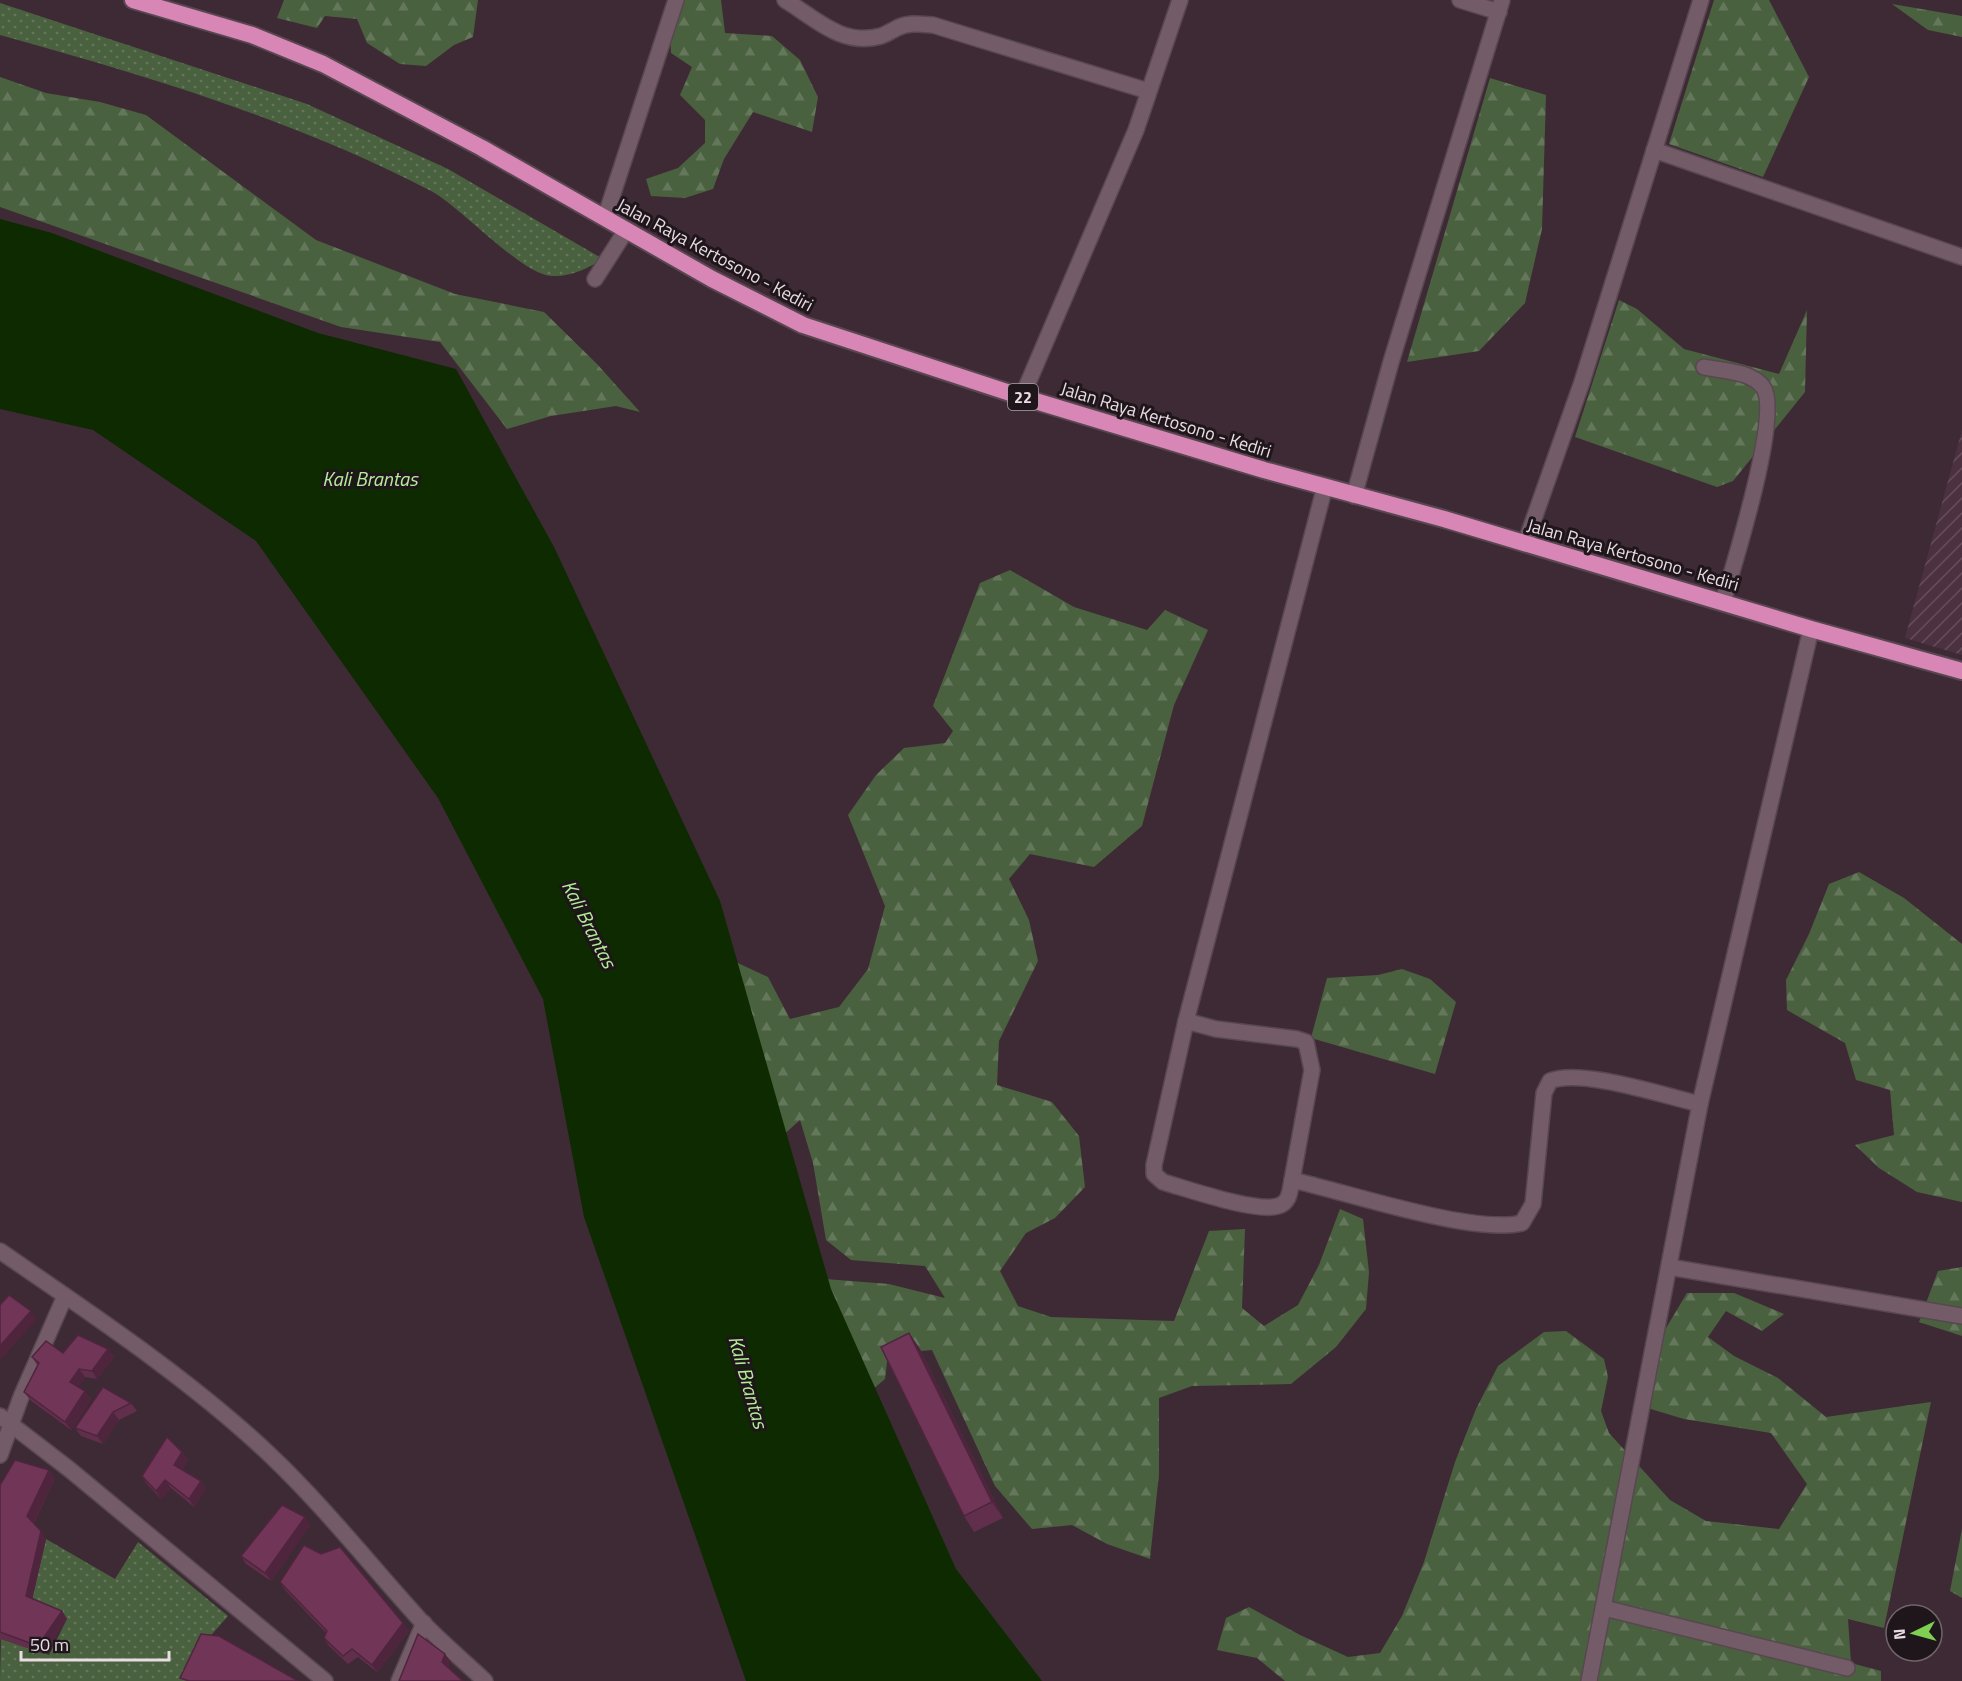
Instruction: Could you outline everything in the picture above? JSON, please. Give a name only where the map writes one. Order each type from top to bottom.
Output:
[{"type":"highway","name":"Jalan Raya Kertosono - Kediri","points":[[133,0],[252,35],[323,64],[427,117],[605,218],[625,232],[803,325],[1022,397],[1354,496],[1525,543],[1811,629],[1962,671]]},
{"type":"street","points":[[605,218],[676,0]]},
{"type":"street","points":[[785,0],[836,34],[864,39],[879,37],[898,27],[915,23],[933,26],[1148,91]]},
{"type":"street","points":[[1022,397],[1136,130],[1180,0]]},
{"type":"street","points":[[1354,496],[1391,362],[1500,6],[1460,0]]},
{"type":"street","points":[[1525,543],[1582,382],[1701,0]]},
{"type":"street","points":[[1654,150],[1962,257]]},
{"type":"street","points":[[595,279],[625,232]]},
{"type":"street","points":[[1704,367],[1756,379],[1765,390],[1767,402],[1763,453],[1723,602]]},
{"type":"street","points":[[1186,1021],[1216,1029],[1306,1042],[1312,1070],[1289,1198],[1279,1206],[1260,1208],[1163,1182],[1155,1174],[1154,1165],[1186,1021],[1325,486]]},
{"type":"street","points":[[1589,1681],[1700,1104],[1811,629]]},
{"type":"street","points":[[1292,1180],[1442,1216],[1497,1226],[1512,1225],[1522,1222],[1533,1204],[1544,1093],[1550,1081],[1559,1077],[1588,1078],[1700,1104]]},
{"type":"street","points":[[0,1251],[65,1296],[205,1400],[267,1452],[320,1504],[424,1623],[485,1681]]},
{"type":"street","points":[[1669,1267],[1962,1316]]},
{"type":"street","points":[[0,1455],[8,1419],[21,1396],[65,1296]]},
{"type":"street","points":[[8,1419],[325,1681]]},
{"type":"street","points":[[1604,1608],[1847,1668]]},
{"type":"street","points":[[399,1681],[424,1623]]},
{"type":"shaded area","points":[[1962,430],[1962,655],[1905,638]]},
{"type":"green space","points":[[284,0],[478,0],[473,37],[454,45],[426,66],[400,64],[367,43],[357,19],[325,16],[317,28],[277,18]]},
{"type":"green space","points":[[669,0],[721,0],[725,33],[772,36],[800,60],[818,97],[812,132],[753,112],[724,159],[713,189],[685,198],[651,196],[646,179],[678,168],[705,143],[705,120],[680,95],[692,67],[671,53]]},
{"type":"green space","points":[[1714,0],[1769,0],[1809,77],[1763,177],[1669,144]]},
{"type":"green space","points":[[0,3],[307,104],[448,169],[603,259],[585,269],[566,275],[552,276],[540,273],[509,253],[431,191],[327,142],[274,121],[165,84],[0,35]]},
{"type":"green space","points":[[1892,4],[1962,16],[1962,37],[1928,30]]},
{"type":"green space","points":[[0,77],[46,93],[100,102],[146,115],[316,240],[455,294],[544,312],[597,364],[640,412],[616,406],[551,416],[507,429],[440,342],[341,327],[0,207]]},
{"type":"green space","points":[[1490,78],[1546,95],[1542,229],[1525,303],[1479,351],[1407,362]]},
{"type":"green space","points":[[1619,300],[1637,309],[1684,349],[1779,374],[1807,310],[1805,392],[1733,481],[1717,487],[1575,437]]},
{"type":"green space","points":[[1010,570],[1074,607],[1147,630],[1165,610],[1208,630],[1174,705],[1142,826],[1094,867],[1030,854],[1009,879],[1029,920],[1038,961],[999,1041],[997,1085],[1052,1102],[1079,1136],[1085,1187],[1055,1218],[1026,1233],[1000,1271],[1018,1306],[1051,1317],[1174,1321],[1209,1231],[1245,1229],[1242,1308],[1264,1326],[1298,1305],[1319,1265],[1340,1209],[1363,1219],[1369,1272],[1366,1309],[1336,1347],[1291,1384],[1192,1386],[1159,1398],[1159,1474],[1150,1559],[1107,1544],[1072,1525],[1032,1529],[995,1486],[932,1350],[888,1354],[885,1379],[853,1406],[800,1277],[889,1284],[945,1298],[925,1266],[851,1260],[826,1240],[813,1163],[800,1120],[761,1155],[725,957],[768,977],[790,1019],[839,1007],[868,969],[885,906],[848,815],[876,775],[904,748],[945,743],[953,731],[933,706],[980,583]]},
{"type":"green space","points":[[1859,872],[1904,898],[1962,944],[1962,1202],[1917,1192],[1879,1168],[1855,1145],[1894,1135],[1890,1090],[1856,1080],[1845,1043],[1787,1010],[1786,980],[1809,934],[1829,884]]},
{"type":"green space","points":[[1402,969],[1430,979],[1456,1002],[1435,1074],[1311,1038],[1327,978],[1378,975]]},
{"type":"green space","points":[[1962,1267],[1962,1336],[1919,1322],[1938,1271]]},
{"type":"green space","points":[[1687,1293],[1734,1293],[1784,1314],[1762,1331],[1726,1311],[1708,1337],[1734,1356],[1778,1378],[1826,1417],[1931,1402],[1889,1603],[1884,1603],[1884,1628],[1848,1619],[1851,1663],[1881,1671],[1881,1681],[1285,1681],[1257,1658],[1217,1650],[1226,1618],[1249,1607],[1300,1635],[1348,1657],[1380,1653],[1402,1616],[1424,1562],[1455,1462],[1476,1409],[1498,1366],[1544,1332],[1566,1331],[1604,1359],[1608,1377],[1601,1411],[1609,1433],[1670,1500],[1706,1521],[1779,1529],[1807,1484],[1771,1433],[1684,1419],[1644,1407],[1663,1333]]},
{"type":"green space","points":[[1962,1529],[1962,1598],[1950,1591]]},
{"type":"green space","points":[[46,1539],[115,1579],[138,1542],[228,1616],[206,1641],[188,1681],[0,1681],[1,1639],[49,1655],[67,1619],[31,1604]]},
{"type":"water","name":"Kali Brantas","points":[[0,219],[52,233],[318,333],[456,369],[554,547],[720,901],[831,1289],[956,1569],[1042,1681],[746,1681],[584,1217],[543,999],[438,798],[256,541],[93,430],[0,409]]},
{"type":"building","points":[[9,1295],[31,1311],[0,1346],[0,1305]]},
{"type":"building","points":[[909,1333],[992,1502],[964,1516],[881,1347]]},
{"type":"building","points":[[78,1335],[108,1349],[92,1371],[79,1369],[70,1382],[85,1391],[65,1422],[24,1392],[39,1363],[32,1357],[46,1341],[63,1353]]},
{"type":"building","points":[[103,1387],[131,1403],[113,1412],[97,1436],[75,1428]]},
{"type":"building","points":[[167,1437],[182,1452],[174,1465],[201,1481],[189,1499],[165,1480],[156,1491],[142,1476]]},
{"type":"building","points":[[15,1460],[49,1470],[27,1516],[41,1531],[26,1596],[62,1611],[38,1646],[0,1632],[0,1485]]},
{"type":"building","points":[[282,1505],[305,1517],[265,1573],[241,1556]]},
{"type":"building","points":[[304,1545],[321,1554],[340,1547],[403,1623],[372,1665],[352,1649],[343,1656],[324,1638],[327,1631],[280,1582]]},
{"type":"building","points":[[201,1634],[219,1636],[298,1681],[189,1681],[180,1678]]},
{"type":"building","points":[[418,1634],[445,1654],[442,1662],[463,1681],[399,1681]]}]
